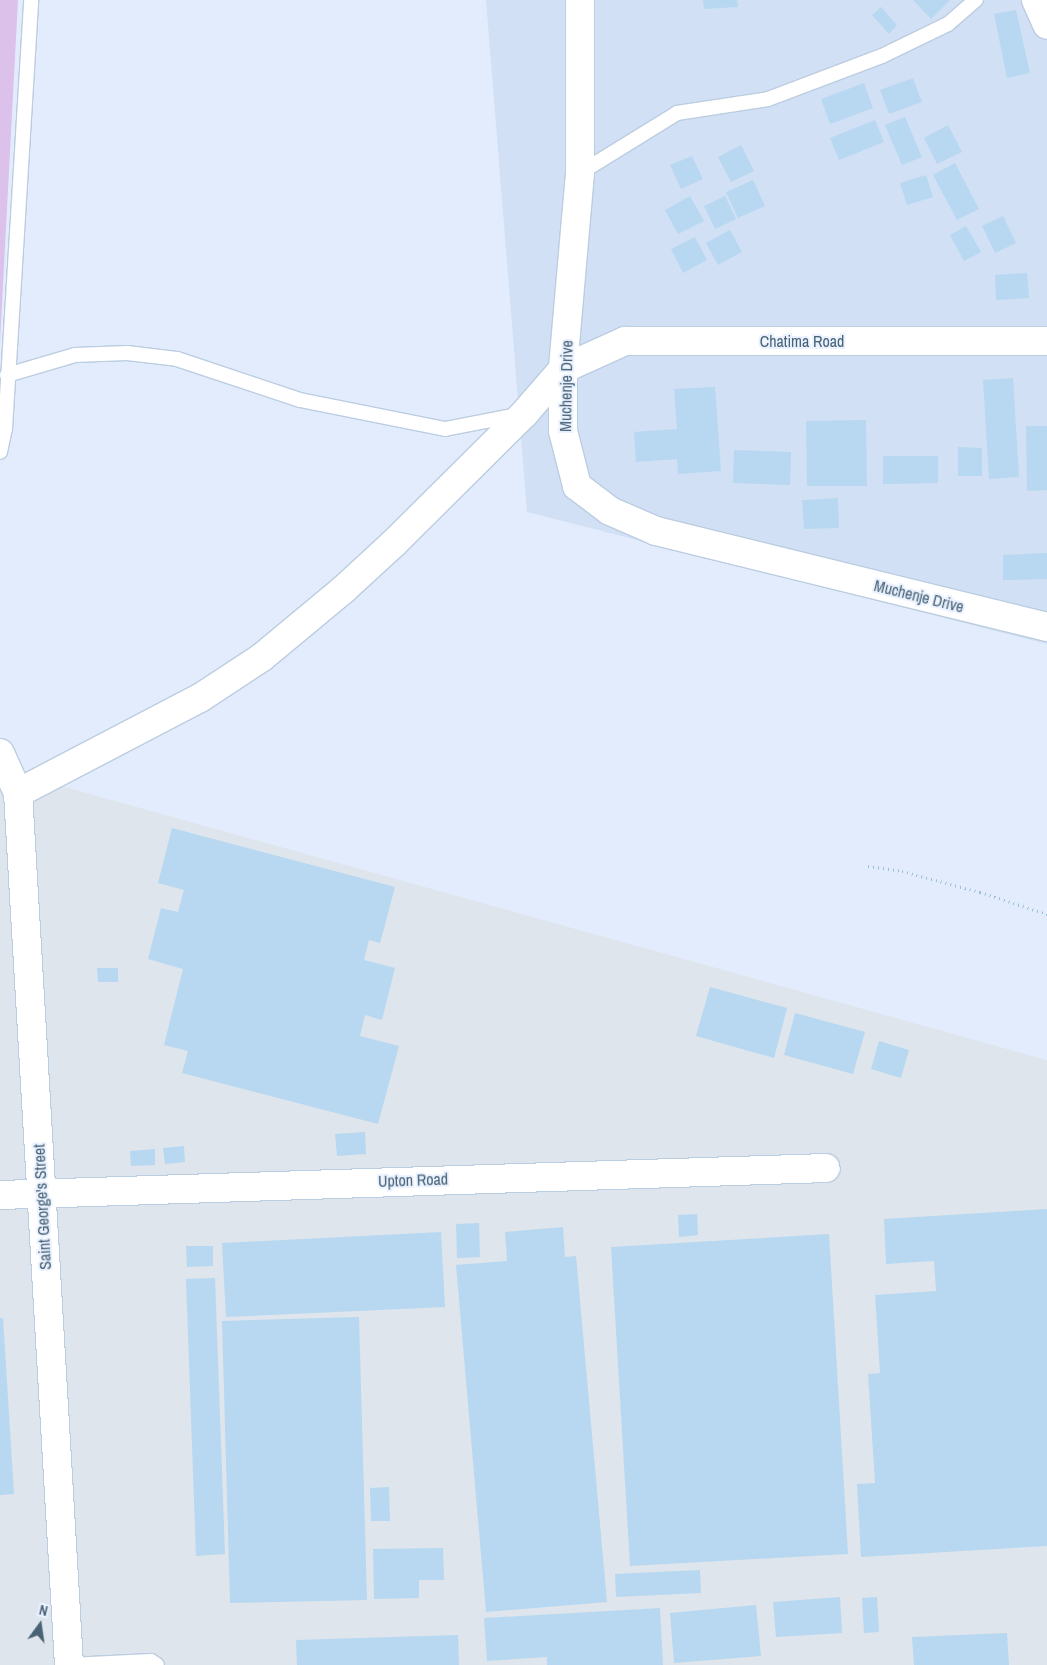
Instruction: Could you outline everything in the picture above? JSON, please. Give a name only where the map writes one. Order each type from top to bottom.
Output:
[{"type":"street","name":"Muchenje Drive","points":[[580,0],[580,173],[563,369],[563,431],[577,486],[610,511],[656,530],[1047,628]]},
{"type":"street","points":[[1036,0],[1047,25]]},
{"type":"street","name":"Chatima Road","points":[[563,369],[625,340],[1047,341]]},
{"type":"street","points":[[18,794],[200,698],[261,658],[393,544],[524,414],[563,369]]},
{"type":"street","name":"Saint George's Street","points":[[0,753],[18,794],[69,1665]]},
{"type":"street","name":"Upton Road","points":[[0,1194],[826,1168]]},
{"type":"lane","points":[[0,452],[5,429],[31,0]]},
{"type":"lane","points":[[580,173],[676,113],[768,100],[864,63],[948,24],[976,0]]},
{"type":"lane","points":[[7,375],[75,355],[127,353],[177,359],[300,400],[445,429],[524,414]]},
{"type":"lane","points":[[69,1665],[151,1661],[157,1665]]},
{"type":"path","points":[[868,866],[910,873],[980,892],[1047,914]]},
{"type":"shaded area","points":[[0,0],[18,0],[0,341]]},
{"type":"shaded area","points":[[486,0],[1047,0],[1047,644],[527,512]]},
{"type":"shaded area","points":[[0,769],[1047,1060],[1047,1665],[0,1665]]},
{"type":"building","points":[[703,0],[737,0],[738,7],[704,9]]},
{"type":"building","points":[[913,0],[950,0],[931,19]]},
{"type":"building","points":[[881,7],[897,25],[889,34],[872,15]]},
{"type":"building","points":[[1016,10],[1030,73],[1007,78],[994,14]]},
{"type":"building","points":[[913,78],[922,102],[889,114],[880,90]]},
{"type":"building","points":[[864,83],[873,108],[830,124],[821,99]]},
{"type":"building","points":[[905,117],[922,157],[902,165],[885,125]]},
{"type":"building","points":[[875,120],[884,142],[839,160],[830,138]]},
{"type":"building","points":[[948,125],[962,152],[937,164],[924,138]]},
{"type":"building","points":[[741,145],[754,171],[731,182],[718,157]]},
{"type":"building","points":[[692,156],[703,179],[681,189],[670,165]]},
{"type":"building","points":[[955,163],[979,209],[957,220],[933,175]]},
{"type":"building","points":[[926,175],[933,197],[907,205],[900,183]]},
{"type":"building","points":[[753,180],[765,206],[738,218],[726,192]]},
{"type":"building","points":[[690,196],[704,221],[678,234],[665,210]]},
{"type":"building","points":[[725,196],[736,219],[715,229],[704,206]]},
{"type":"building","points":[[1003,216],[1016,243],[995,253],[982,226]]},
{"type":"building","points":[[966,226],[981,252],[964,261],[950,235]]},
{"type":"building","points":[[730,230],[742,252],[718,265],[706,243]]},
{"type":"building","points":[[695,237],[707,260],[683,273],[671,249]]},
{"type":"building","points":[[1027,273],[1029,298],[996,300],[995,275]]},
{"type":"building","points":[[1013,378],[1019,477],[989,479],[983,380]]},
{"type":"building","points":[[715,387],[721,471],[678,474],[677,459],[636,462],[634,432],[677,429],[674,389]]},
{"type":"building","points":[[866,420],[867,486],[807,486],[806,421]]},
{"type":"building","points":[[1026,426],[1047,426],[1047,490],[1027,491]]},
{"type":"building","points":[[958,447],[982,448],[982,476],[958,476]]},
{"type":"building","points":[[734,450],[791,452],[790,485],[733,483]]},
{"type":"building","points":[[883,456],[938,456],[938,483],[883,484]]},
{"type":"building","points":[[838,498],[839,528],[804,529],[802,500]]},
{"type":"building","points":[[1047,553],[1047,579],[1003,580],[1003,555]]},
{"type":"building","points":[[172,828],[395,887],[380,943],[369,940],[364,960],[395,968],[382,1020],[365,1015],[360,1036],[399,1046],[378,1124],[182,1073],[188,1051],[164,1045],[183,969],[148,959],[161,908],[178,912],[184,890],[158,883]]},
{"type":"building","points":[[97,968],[118,968],[118,982],[98,982]]},
{"type":"building","points":[[710,987],[787,1008],[774,1058],[696,1036]]},
{"type":"building","points":[[795,1013],[865,1032],[853,1074],[784,1055]]},
{"type":"building","points":[[879,1041],[909,1050],[901,1078],[871,1069]]},
{"type":"building","points":[[365,1132],[366,1154],[337,1156],[335,1134]]},
{"type":"building","points":[[184,1146],[185,1162],[165,1164],[163,1148]]},
{"type":"building","points":[[155,1149],[155,1165],[131,1166],[130,1151]]},
{"type":"building","points":[[1047,1209],[1047,1546],[861,1557],[857,1484],[875,1483],[868,1374],[880,1373],[875,1295],[936,1291],[934,1261],[886,1264],[884,1219]]},
{"type":"building","points":[[697,1214],[698,1235],[679,1237],[678,1215]]},
{"type":"building","points":[[479,1223],[480,1257],[457,1258],[456,1224]]},
{"type":"building","points":[[563,1227],[565,1257],[576,1256],[607,1602],[486,1612],[456,1265],[507,1261],[505,1232]]},
{"type":"building","points":[[441,1232],[445,1307],[226,1317],[222,1243]]},
{"type":"building","points":[[829,1234],[848,1554],[630,1566],[611,1247]]},
{"type":"building","points":[[186,1246],[213,1246],[213,1266],[187,1267]]},
{"type":"building","points":[[215,1278],[225,1554],[196,1556],[186,1279]]},
{"type":"building","points":[[359,1317],[367,1600],[230,1603],[222,1321]]},
{"type":"building","points":[[0,1318],[3,1318],[14,1494],[0,1495]]},
{"type":"building","points":[[389,1487],[390,1521],[371,1521],[370,1488]]},
{"type":"building","points":[[443,1548],[444,1580],[419,1580],[419,1598],[374,1599],[373,1549]]},
{"type":"building","points":[[700,1570],[701,1593],[616,1597],[615,1574]]},
{"type":"building","points":[[840,1597],[842,1633],[776,1637],[773,1602]]},
{"type":"building","points":[[877,1597],[879,1632],[864,1633],[862,1598]]},
{"type":"building","points":[[756,1605],[761,1656],[674,1663],[670,1613]]},
{"type":"building","points":[[660,1608],[663,1665],[547,1665],[547,1657],[487,1661],[484,1618]]},
{"type":"building","points":[[1007,1633],[1009,1665],[914,1665],[912,1637]]},
{"type":"building","points":[[458,1635],[459,1665],[297,1665],[296,1640]]}]
